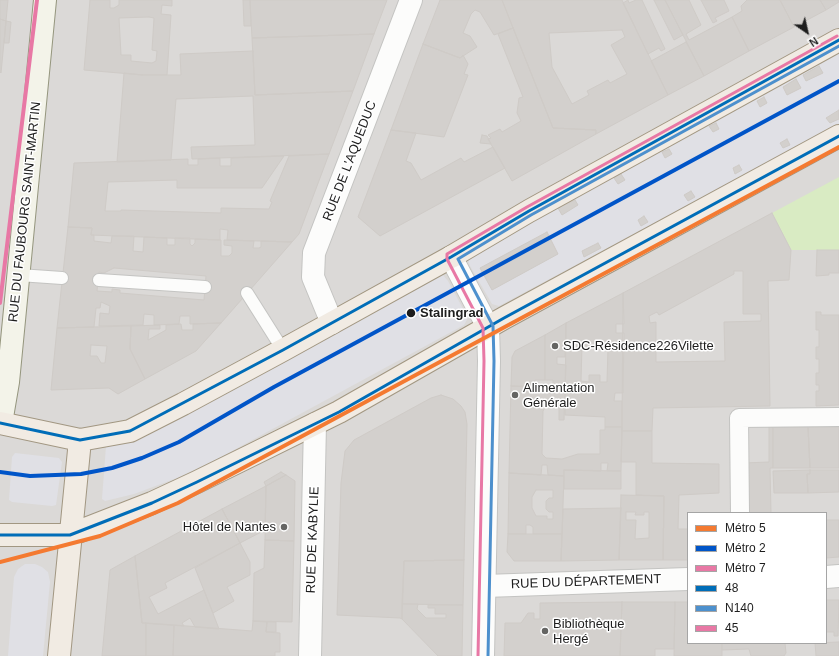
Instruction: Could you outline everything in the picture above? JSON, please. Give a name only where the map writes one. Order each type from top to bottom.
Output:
[{"type":"main road","name":"RUE DU FAUBOURG SAINT-MARTIN","points":[[0,425],[8,382],[45,0]]},
{"type":"main road","points":[[0,425],[80,440],[130,431],[283,350],[451,257],[528,210],[839,40]]},
{"type":"main road","points":[[0,535],[70,535],[152,503],[315,424],[488,327],[839,136]]},
{"type":"main road","points":[[59,656],[80,440]]},
{"type":"street","name":"RUE DE L'AQUEDUC","points":[[332,322],[313,277],[314,253],[411,0]]},
{"type":"street","points":[[451,257],[488,327],[483,656]]},
{"type":"street","points":[[740,512],[739,418],[839,417]]},
{"type":"street","name":"RUE DE KABYLIE","points":[[310,656],[315,424]]},
{"type":"street","points":[[827,577],[839,576]]},
{"type":"street","name":"RUE DU DÉPARTEMENT","points":[[485,586],[687,579]]},
{"type":"lane","points":[[19,275],[62,278]]},
{"type":"lane","points":[[99,280],[205,287]]},
{"type":"lane","points":[[247,293],[283,350]]},
{"type":"shaded area","points":[[0,0],[839,0],[839,656],[0,656]]},
{"type":"shaded area","points":[[839,51],[839,110],[827,118],[830,123],[839,119],[839,124],[499,306],[492,304],[470,266],[468,259],[479,251]],"holes":[[[819,66],[823,73],[806,81],[804,76]],[[796,79],[801,88],[787,95],[783,87]],[[574,200],[577,205],[562,214],[558,208]],[[547,232],[558,254],[492,290],[481,268]],[[593,245],[596,251],[584,257],[582,251]]]},
{"type":"shaded area","points":[[439,274],[443,275],[448,281],[468,318],[464,325],[221,457],[177,478],[134,494],[105,501],[102,499],[106,446]]},
{"type":"shaded area","points":[[15,453],[59,458],[62,462],[56,505],[52,506],[12,502],[9,500],[12,457]]},
{"type":"shaded area","points":[[25,564],[35,564],[42,567],[48,572],[50,582],[43,656],[8,656],[14,577],[18,569]]},
{"type":"green space","points":[[839,177],[839,250],[791,250],[772,213]]},
{"type":"building","points":[[0,0],[8,0],[6,21],[0,19]]},
{"type":"building","points":[[90,0],[110,0],[110,8],[114,8],[119,5],[119,0],[172,0],[172,6],[162,5],[161,14],[171,15],[167,75],[143,75],[84,70]],"holes":[[[119,18],[154,18],[152,50],[157,51],[156,61],[152,63],[131,61],[131,55],[121,55]]]},
{"type":"building","points":[[243,0],[250,0],[251,26],[244,26]]},
{"type":"building","points":[[250,0],[387,0],[374,34],[252,38]]},
{"type":"building","points":[[440,0],[502,0],[513,28],[494,35],[480,12],[475,10],[471,14],[463,33],[470,36],[477,47],[460,58],[423,44]]},
{"type":"building","points":[[502,0],[622,0],[668,95],[596,134],[596,130],[553,128]],"holes":[[[622,30],[625,37],[611,45],[627,74],[610,83],[608,80],[587,91],[589,95],[572,104],[552,67],[549,33]]]},
{"type":"building","points":[[628,0],[629,3],[636,0],[642,0],[665,49],[661,51],[659,48],[648,54],[623,3]]},
{"type":"building","points":[[654,0],[665,0],[683,35],[674,40]]},
{"type":"building","points":[[665,0],[689,0],[701,25],[686,34],[689,40],[732,17],[749,51],[704,76]]},
{"type":"building","points":[[701,0],[724,0],[729,11],[715,18],[717,21],[713,23]]},
{"type":"building","points":[[747,0],[780,0],[794,27],[749,51],[732,17],[742,11],[741,6]]},
{"type":"building","points":[[780,0],[820,0],[826,10],[794,27]]},
{"type":"building","points":[[820,0],[839,0],[839,2],[826,10]]},
{"type":"building","points":[[0,19],[6,21],[1,73],[0,72]]},
{"type":"building","points":[[6,21],[11,22],[9,43],[4,43]]},
{"type":"building","points":[[513,28],[553,128],[596,130],[596,134],[512,181],[488,139],[491,138],[488,135],[500,129],[502,132],[521,121],[517,113],[519,98],[523,97],[498,34]]},
{"type":"building","points":[[374,34],[353,91],[255,95],[252,38]]},
{"type":"building","points":[[686,42],[704,76],[668,95],[651,61]]},
{"type":"building","points":[[423,44],[460,58],[463,55],[468,64],[464,74],[468,75],[444,137],[391,130]]},
{"type":"building","points":[[253,51],[255,95],[353,91],[329,154],[192,159],[191,147],[255,145],[253,96],[176,99],[171,160],[117,162],[124,73],[143,75],[181,75],[180,54]]},
{"type":"building","points":[[819,66],[823,73],[806,81],[803,75]]},
{"type":"building","points":[[796,79],[801,88],[787,95],[783,87]]},
{"type":"building","points":[[764,97],[767,103],[760,107],[757,101]]},
{"type":"building","points":[[839,110],[839,119],[830,123],[826,118]]},
{"type":"building","points":[[716,123],[719,129],[713,132],[709,126]]},
{"type":"building","points":[[391,130],[416,133],[406,161],[411,163],[421,180],[461,158],[464,162],[493,147],[505,168],[380,236],[358,217]]},
{"type":"building","points":[[482,135],[487,136],[491,144],[480,143]]},
{"type":"building","points":[[787,139],[790,145],[783,148],[780,143]]},
{"type":"building","points":[[669,149],[672,154],[665,158],[662,152]]},
{"type":"building","points":[[329,154],[299,234],[292,242],[227,240],[228,230],[220,229],[220,240],[91,235],[92,228],[68,227],[74,163],[188,159],[188,165],[198,165],[198,159],[220,158],[220,166],[231,166],[231,158],[284,156],[262,188],[177,188],[177,180],[108,182],[105,211],[121,210],[221,213],[221,208],[269,209],[272,202],[270,201],[289,156]]},
{"type":"building","points":[[739,165],[742,170],[735,174],[733,168]]},
{"type":"building","points":[[621,174],[625,180],[618,184],[614,178]]},
{"type":"building","points":[[691,191],[695,197],[688,201],[684,195]]},
{"type":"building","points":[[575,200],[578,205],[562,215],[558,208]]},
{"type":"building","points":[[772,213],[791,250],[789,280],[768,281],[770,406],[653,408],[652,431],[622,431],[623,293]],"holes":[[[734,271],[743,271],[743,314],[761,314],[761,321],[724,322],[725,361],[656,362],[656,322],[650,323],[649,316],[657,312],[659,315],[734,274]]]},
{"type":"building","points":[[644,216],[648,222],[641,226],[638,220]]},
{"type":"building","points":[[68,227],[92,228],[91,235],[94,235],[94,241],[111,243],[112,236],[134,236],[133,251],[143,252],[144,237],[167,238],[167,245],[175,245],[175,238],[190,238],[190,244],[192,246],[195,243],[195,239],[221,240],[221,256],[229,256],[232,253],[232,246],[224,245],[224,240],[254,241],[253,248],[261,247],[261,241],[292,242],[221,323],[190,324],[190,316],[180,316],[179,324],[154,325],[154,315],[144,314],[143,325],[99,326],[100,313],[109,314],[110,306],[101,302],[100,308],[96,308],[94,327],[57,328]],"holes":[[[114,268],[206,276],[204,300],[120,293],[120,290],[112,289],[112,292],[97,291],[99,272],[104,273]]]},
{"type":"building","points":[[547,232],[558,254],[492,290],[480,268]]},
{"type":"building","points":[[598,243],[601,248],[584,257],[582,251]]},
{"type":"building","points":[[817,250],[839,250],[839,273],[829,273],[829,275],[816,276]]},
{"type":"building","points":[[623,293],[624,324],[616,324],[616,333],[624,333],[623,393],[615,393],[614,401],[622,401],[622,427],[605,427],[605,417],[565,415],[566,323]],"holes":[[[582,346],[587,346],[587,348],[589,348],[589,346],[608,348],[607,382],[600,382],[600,375],[589,375],[589,382],[581,381]]]},
{"type":"building","points":[[816,312],[821,312],[821,315],[839,315],[839,405],[816,406],[816,391],[819,391],[819,385],[816,385],[816,373],[819,373],[819,359],[816,359],[816,347],[819,347],[819,330],[816,330]]},
{"type":"building","points":[[221,323],[196,351],[145,379],[130,349],[131,326],[160,325],[160,329],[149,329],[148,340],[166,330],[166,325],[181,324],[182,330],[193,330],[193,324]]},
{"type":"building","name":"SDC-Résidence226Vilette","points":[[566,323],[565,357],[557,357],[557,364],[566,365],[565,388],[553,388],[553,380],[545,380],[545,335]]},
{"type":"building","points":[[131,326],[130,349],[145,379],[118,394],[109,388],[51,390],[57,328]],"holes":[[[91,345],[107,346],[105,363],[101,363],[97,356],[90,356]]]},
{"type":"building","points":[[545,335],[545,380],[535,380],[535,387],[511,386],[512,357],[515,351]]},
{"type":"building","points":[[511,386],[565,388],[564,420],[559,420],[559,406],[546,406],[543,411],[542,454],[546,458],[562,459],[578,454],[600,454],[600,430],[605,430],[605,427],[622,427],[621,471],[607,471],[608,463],[601,463],[601,471],[564,470],[564,476],[548,475],[547,465],[542,465],[541,475],[509,473]]},
{"type":"building","points":[[441,395],[453,399],[461,406],[465,412],[467,424],[464,560],[404,561],[402,619],[337,615],[341,483],[345,451],[354,440],[431,398]]},
{"type":"building","points":[[769,427],[773,427],[773,468],[770,468],[771,512],[744,512],[744,463],[769,462]]},
{"type":"building","points":[[773,427],[808,427],[810,468],[773,468]]},
{"type":"building","points":[[808,427],[839,427],[839,468],[810,468]]},
{"type":"building","points":[[622,431],[652,431],[652,463],[719,464],[719,493],[679,495],[678,529],[687,529],[687,560],[663,560],[664,496],[636,495],[636,462],[621,462]]},
{"type":"building","points":[[564,470],[621,471],[621,489],[564,489]]},
{"type":"building","points":[[810,470],[839,470],[839,492],[808,493],[807,474],[810,474]]},
{"type":"building","points":[[810,470],[810,474],[807,474],[808,493],[774,493],[773,471]]},
{"type":"building","points":[[281,472],[286,475],[266,486],[264,482]]},
{"type":"building","points":[[509,473],[564,476],[562,534],[533,534],[533,527],[526,525],[526,534],[508,534]],"holes":[[[536,490],[553,490],[553,498],[549,498],[546,501],[546,509],[549,512],[553,512],[553,519],[547,519],[547,516],[536,516],[532,508],[532,497]]]},
{"type":"building","points":[[286,475],[295,481],[294,541],[265,540],[266,486]]},
{"type":"building","points":[[266,486],[265,530],[240,543],[222,509]]},
{"type":"building","points":[[621,495],[664,496],[663,560],[619,560]],"holes":[[[626,512],[636,512],[635,515],[644,515],[644,512],[649,512],[649,538],[635,539],[636,520],[626,520]]]},
{"type":"building","points":[[621,508],[619,560],[561,561],[563,509]]},
{"type":"building","points":[[222,509],[240,543],[165,583],[167,588],[149,597],[158,614],[204,590],[219,629],[195,627],[190,618],[182,623],[184,626],[142,623],[135,556]]},
{"type":"building","points":[[827,520],[839,520],[839,557],[827,558]]},
{"type":"building","points":[[508,534],[562,534],[561,561],[514,561],[507,552]]},
{"type":"building","points":[[265,540],[294,541],[292,622],[253,621],[254,573],[264,568]]},
{"type":"building","points":[[240,543],[250,562],[250,575],[227,587],[234,601],[213,613],[195,568]]},
{"type":"building","points":[[135,556],[142,623],[146,623],[146,656],[102,656],[110,570]]},
{"type":"building","points":[[464,560],[463,605],[402,604],[404,561]]},
{"type":"building","points":[[827,600],[839,600],[838,636],[834,636],[834,632],[827,632]]},
{"type":"building","points":[[622,602],[620,656],[504,656],[505,623],[521,623],[528,613],[534,613],[534,619],[540,619],[540,603]]},
{"type":"building","points":[[622,602],[675,602],[674,649],[655,649],[655,656],[620,656]]},
{"type":"building","points":[[675,602],[687,602],[687,644],[722,644],[722,656],[674,656]]},
{"type":"building","points":[[402,604],[418,604],[417,609],[426,618],[446,618],[446,614],[435,614],[435,608],[428,608],[428,605],[463,605],[462,656],[438,656],[402,619]]},
{"type":"building","points":[[253,621],[267,622],[266,632],[280,633],[280,652],[275,652],[275,656],[173,656],[174,625],[252,631]]},
{"type":"building","points":[[267,622],[276,622],[276,632],[266,632]]},
{"type":"building","points":[[146,623],[174,625],[173,656],[146,656]]},
{"type":"building","points":[[827,642],[839,642],[839,656],[816,656],[815,644],[827,644]]},
{"type":"building","points":[[722,644],[785,644],[786,653],[784,656],[751,656],[749,649],[722,650]]},
{"type":"metro line","name":"7","points":[[0,303],[37,0]]},
{"type":"metro line","name":"2","points":[[0,472],[30,476],[81,474],[112,468],[142,458],[179,442],[274,387],[839,81]]},
{"type":"metro line","name":"5","points":[[0,562],[100,536],[178,503],[839,147]]},
{"type":"transit line","name":"45","points":[[478,656],[484,361],[483,328],[447,259],[447,254],[527,207],[837,36]]},
{"type":"transit line","name":"48","points":[[0,423],[80,440],[130,431],[283,350],[451,257],[529,211],[839,40]]},
{"type":"transit line","name":"N140","points":[[488,656],[494,361],[493,326],[458,259],[531,215],[839,46]]},
{"type":"transit line","name":"48","points":[[0,535],[70,535],[152,503],[197,482],[339,412],[504,318],[839,136]]},
{"type":"place","name":"Stalingrad","points":[[411,313]]},
{"type":"place","name":"SDC-Résidence226Vilette","points":[[555,346]]},
{"type":"place","name":"Alimentation Générale","points":[[515,395]]},
{"type":"place","name":"Hôtel de Nantes","points":[[284,527]]},
{"type":"place","name":"Bibliothèque Hergé","points":[[545,631]]}]
